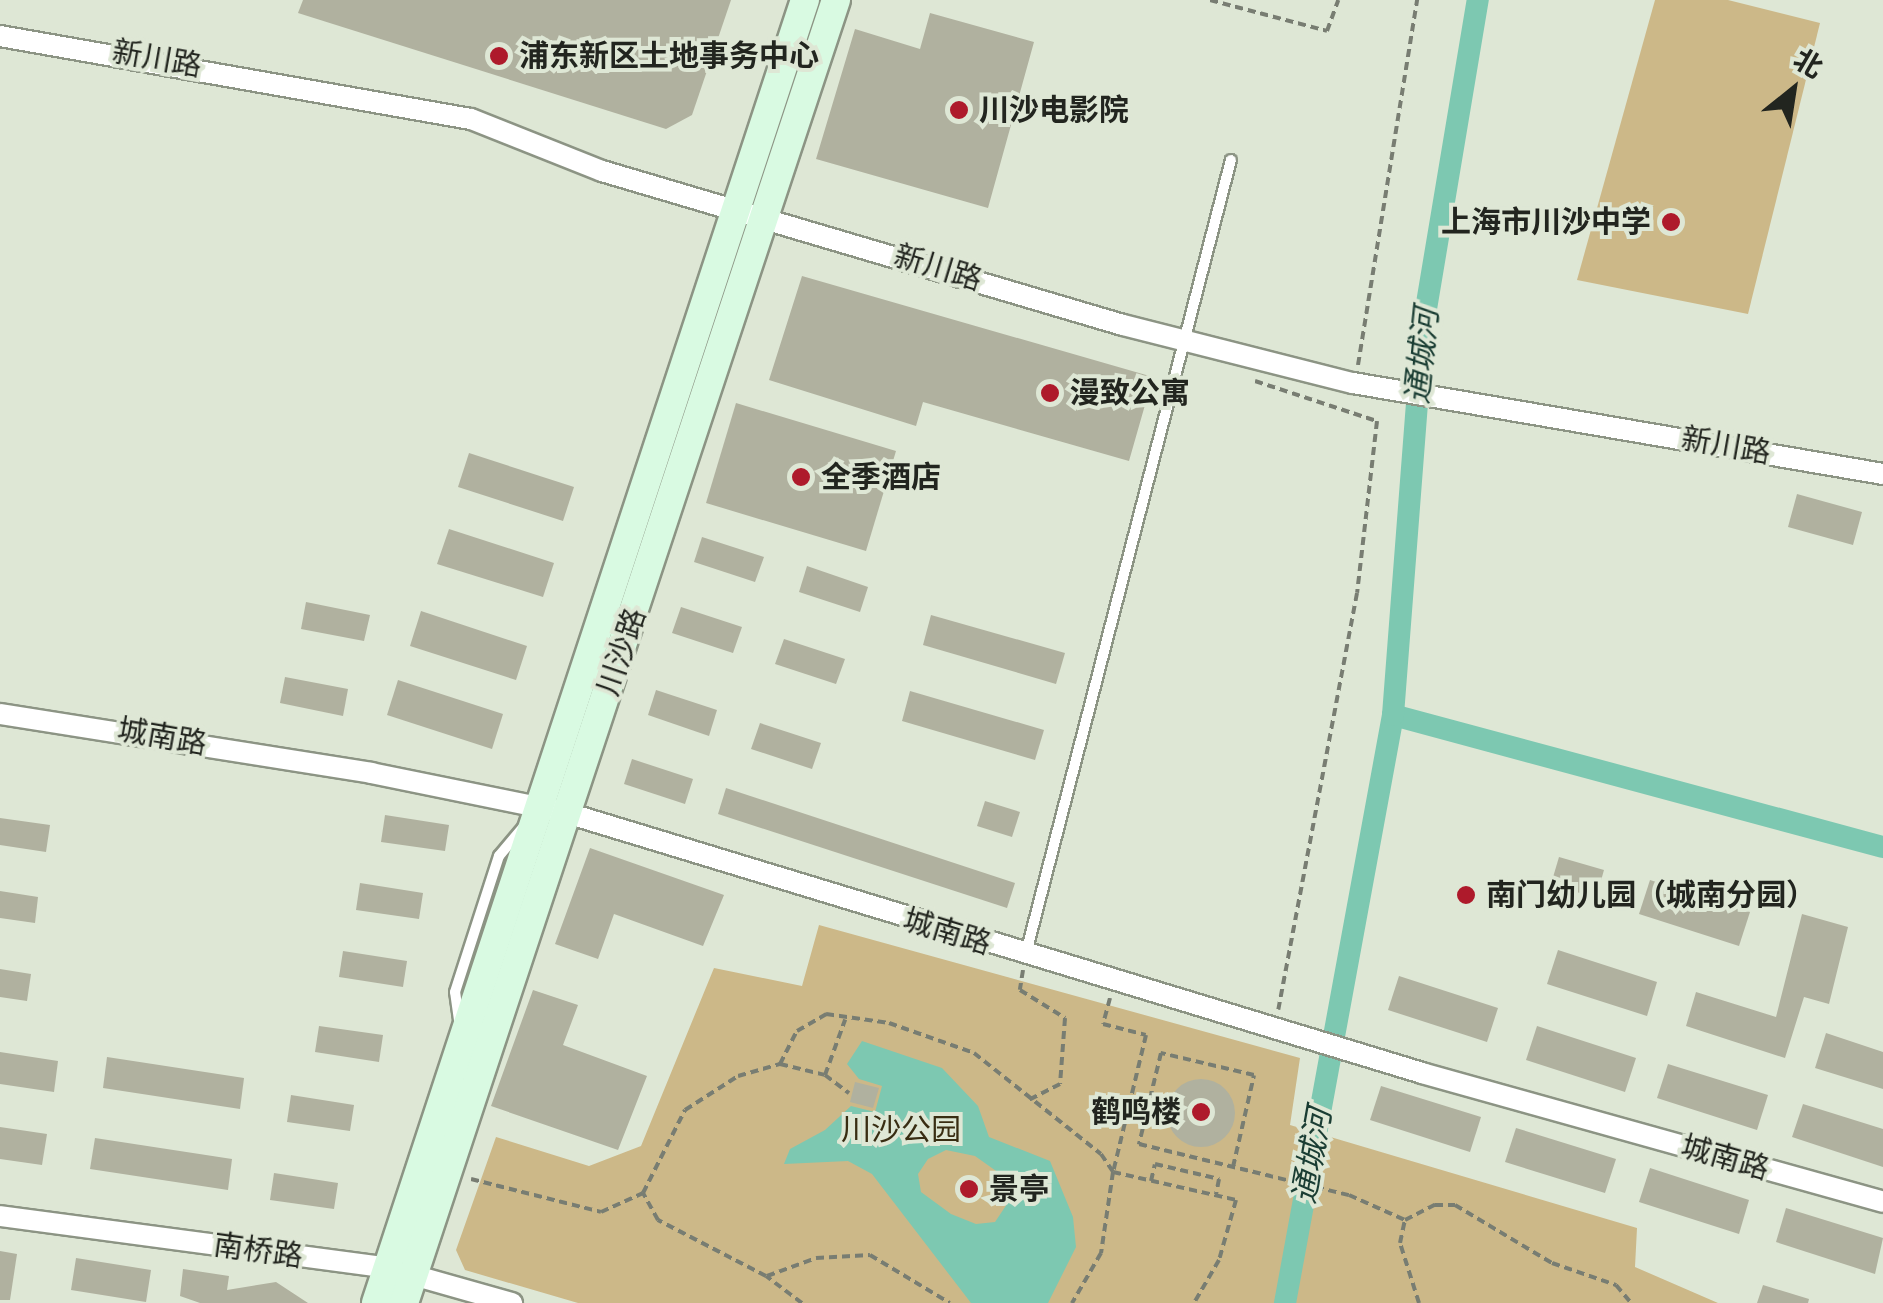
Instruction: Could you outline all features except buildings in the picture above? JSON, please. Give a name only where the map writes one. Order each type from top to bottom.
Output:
[{"type":"main road","name":"川沙路","points":[[376,1303],[401,1272],[448,1174],[553,810],[805,0]]},
{"type":"main road","name":"川沙路","points":[[404,1303],[401,1272],[462,1043],[553,810],[768,216],[836,0]]},
{"type":"street","name":"新川路","points":[[0,36],[392,100],[471,119],[602,172],[738,207],[1188,342],[1360,383],[1883,474]]},
{"type":"street","name":"城南路","points":[[0,714],[352,770],[553,810],[1422,1074],[1883,1202]]},
{"type":"street","name":"南桥路","points":[[0,1216],[401,1272],[512,1303]]},
{"type":"lane","points":[[1025,955],[1188,342],[1231,160]]},
{"type":"path","points":[[1210,0],[1327,32],[1338,0]]},
{"type":"path","points":[[1360,383],[1418,0]]},
{"type":"path","points":[[1252,380],[1377,421],[1357,592],[1273,1029]]},
{"type":"path","points":[[1025,955],[1020,990],[1064,1018],[1060,1084],[1029,1100]]},
{"type":"path","points":[[1072,1303],[1100,1253],[1113,1172],[1146,1035],[1103,1024],[1114,982]]},
{"type":"path","points":[[780,1064],[809,1020],[826,1014],[844,1020],[889,1022],[942,1037],[974,1053],[1029,1100],[1085,1136],[1113,1172],[1236,1200],[1218,1260],[1194,1303]]},
{"type":"path","points":[[825,1075],[840,1048],[844,1020]]},
{"type":"path","points":[[1233,1167],[1254,1075],[1161,1052],[1139,1144],[1349,1196],[1405,1220]]},
{"type":"path","points":[[448,1174],[601,1212],[643,1192],[685,1110],[738,1076],[780,1064],[825,1075],[849,1094]]},
{"type":"path","points":[[1186,1172],[1190,1156]]},
{"type":"path","points":[[1151,1181],[1155,1164],[1220,1179],[1216,1195]]},
{"type":"path","points":[[643,1192],[658,1220],[766,1276],[802,1303]]},
{"type":"path","points":[[1405,1220],[1435,1204],[1455,1205],[1552,1263],[1616,1285],[1631,1303]]},
{"type":"path","points":[[1405,1220],[1402,1264],[1419,1303]]},
{"type":"path","points":[[766,1276],[816,1258],[870,1256],[950,1303]]},
{"type":"green space","points":[[1655,0],[1728,0],[1820,23],[1748,314],[1577,280]]},
{"type":"green space","name":"川沙公园","points":[[819,925],[1300,1058],[1290,1125],[1637,1228],[1635,1267],[1718,1303],[578,1303],[465,1270],[456,1250],[496,1137],[589,1166],[641,1146],[714,968],[802,986]]},
{"type":"water","points":[[862,1041],[942,1068],[978,1106],[989,1137],[1050,1161],[1073,1217],[1076,1247],[1048,1303],[971,1303],[872,1174],[848,1161],[784,1164],[790,1149],[825,1130],[851,1106],[875,1112],[882,1086],[859,1079],[847,1064]],"holes":[[[946,1150],[975,1156],[1006,1178],[1013,1195],[995,1222],[976,1224],[951,1214],[921,1192],[918,1174],[928,1159]]]},
{"type":"waterway","name":"通城河","points":[[1285,1303],[1393,715],[1423,327],[1478,0]]},
{"type":"waterway","name":"通城河","points":[[1393,715],[1883,847]]},
{"type":"place","name":"浦东新区土地事务中心","points":[[499,56]]},
{"type":"place","name":"川沙电影院","points":[[959,110]]},
{"type":"place","name":"上海市川沙中学","points":[[1671,222]]},
{"type":"place","name":"漫致公寓","points":[[1050,393]]},
{"type":"place","name":"全季酒店","points":[[801,477]]},
{"type":"place","name":"南门幼儿园（城南分园）","points":[[1466,895]]},
{"type":"place","name":"鹤鸣楼","points":[[1201,1112]]},
{"type":"place","name":"景亭","points":[[969,1189]]}]
